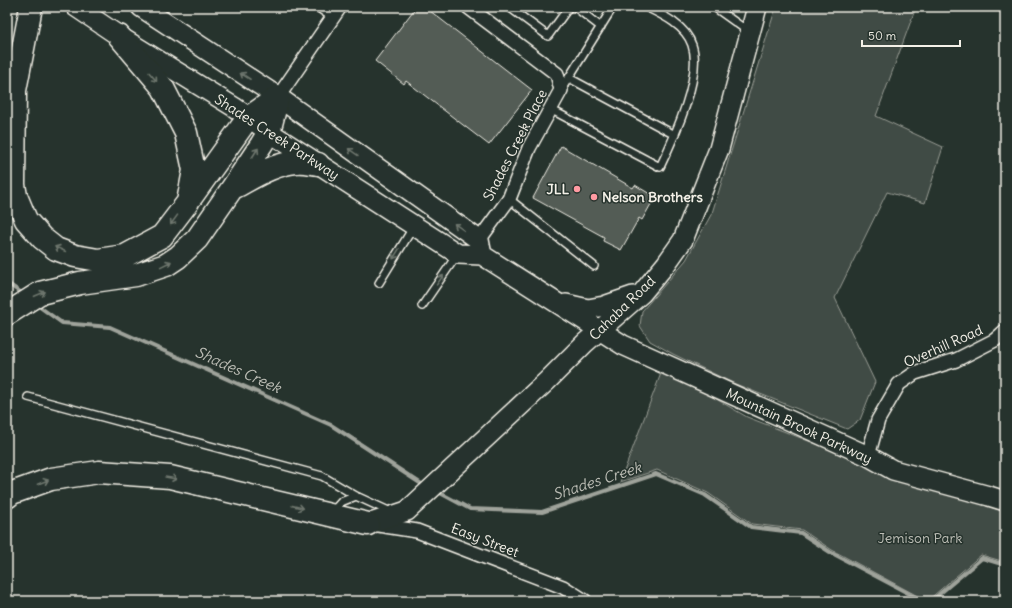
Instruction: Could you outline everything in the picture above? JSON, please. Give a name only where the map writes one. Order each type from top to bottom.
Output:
[{"type":"highway","points":[[7,130],[31,7]]},
{"type":"highway","points":[[119,36],[163,88],[186,133],[194,170],[188,202]]},
{"type":"highway","points":[[15,93],[14,172],[16,196],[26,220],[34,230],[56,249],[75,256],[98,260],[125,256],[162,236],[248,118],[278,97]]},
{"type":"highway","points":[[7,314],[40,293],[80,283],[136,276],[166,265],[178,257],[197,239],[234,187],[268,132],[278,97]]},
{"type":"highway","points":[[234,187],[269,169],[284,164],[298,162],[318,164]]},
{"type":"highway","points":[[7,497],[51,478],[99,472],[170,477],[368,524]]},
{"type":"main road","name":"Shades Creek Parkway","points":[[76,7],[119,36],[234,107],[268,132],[458,254]]},
{"type":"main road","name":"Shades Creek Parkway","points":[[141,7],[278,97],[480,248],[555,302],[601,330]]},
{"type":"main road","name":"Cahaba Road","points":[[368,524],[407,511],[585,343],[642,293],[666,264],[683,240],[719,149],[757,7]]},
{"type":"main road","points":[[458,254],[480,248]]},
{"type":"main road","points":[[555,302],[588,309],[604,306],[642,293]]},
{"type":"main road","name":"Mountain Brook Parkway","points":[[601,330],[623,345],[868,456],[893,470],[1005,501]]},
{"type":"street","name":"Shades Creek Place","points":[[468,7],[557,74],[561,90],[529,148],[509,199],[480,248]]},
{"type":"street","points":[[278,97],[336,12]]},
{"type":"street","name":"Overhill Road","points":[[868,456],[878,420],[899,384],[915,373],[956,360],[995,340],[1005,331]]},
{"type":"street","name":"Easy Street","points":[[368,524],[417,531],[563,587],[585,601]]},
{"type":"lane","points":[[317,7],[336,12]]},
{"type":"lane","points":[[509,7],[548,36],[569,7]]},
{"type":"lane","points":[[575,7],[601,27]]},
{"type":"lane","points":[[561,90],[613,7]]},
{"type":"lane","points":[[550,109],[660,166],[675,135],[689,95],[695,67],[692,45],[683,30],[665,16],[646,7]]},
{"type":"lane","points":[[714,7],[750,32]]},
{"type":"lane","points":[[569,78],[675,135]]},
{"type":"lane","points":[[509,199],[594,266]]},
{"type":"lane","points":[[379,283],[414,226]]},
{"type":"lane","points":[[422,306],[458,254]]},
{"type":"lane","points":[[28,397],[322,476],[356,496],[396,514]]},
{"type":"lane","points":[[331,515],[333,510],[341,502],[356,496]]},
{"type":"green space","points":[[776,7],[916,7],[876,116],[943,147],[925,203],[887,192],[835,298],[875,382],[860,420],[847,429],[733,383],[673,354],[650,341],[640,326],[642,311],[686,260],[712,213]]},
{"type":"green space","name":"Jemison Park","points":[[663,368],[747,417],[896,475],[1005,512],[1005,562],[981,555],[927,601],[832,550],[802,530],[752,524],[708,493],[657,470],[620,482]]},
{"type":"building","points":[[416,7],[425,7],[532,90],[489,145],[406,81],[404,84],[375,61]]},
{"type":"building","name":"Nelson Brothers","points":[[561,146],[633,188],[635,185],[655,197],[642,220],[639,218],[621,250],[603,241],[604,237],[533,198]]},
{"type":"waterway","name":"Shades Creek","points":[[7,283],[23,294]]},
{"type":"waterway","name":"Shades Creek","points":[[37,305],[62,323],[110,327],[331,425],[420,483]]},
{"type":"waterway","name":"Shades Creek","points":[[442,494],[470,509],[542,512],[656,474],[705,495],[751,527],[801,533],[830,552],[923,601]]},
{"type":"waterway","name":"Shades Creek","points":[[931,601],[982,558],[1005,565]]},
{"type":"place","name":"JLL","points":[[577,189]]},
{"type":"place","name":"Nelson Brothers","points":[[594,197]]}]
